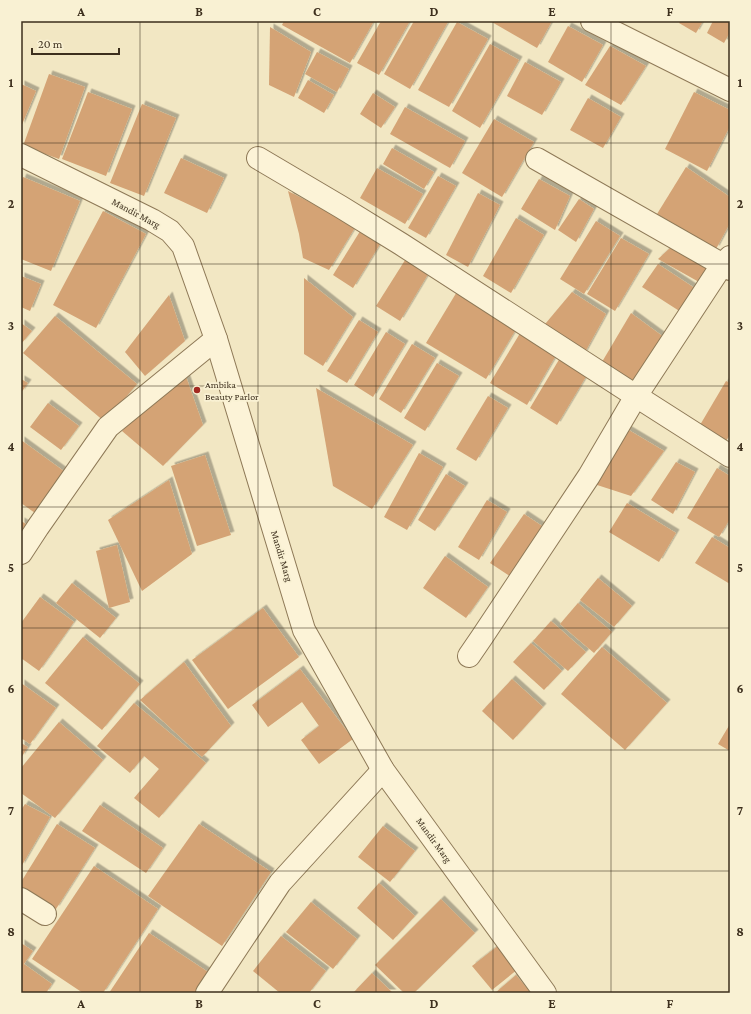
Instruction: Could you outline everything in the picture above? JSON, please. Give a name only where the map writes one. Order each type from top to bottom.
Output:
[{"type":"street","points":[[592,21],[730,90]]},
{"type":"street","name":"Mandir Marg","points":[[21,155],[152,220],[170,231],[183,246],[216,339],[304,630],[383,770],[545,993]]},
{"type":"street","points":[[258,158],[401,244],[730,456]]},
{"type":"street","points":[[470,656],[589,476],[636,396],[727,264],[536,159]]},
{"type":"street","points":[[21,553],[108,426],[216,339]]},
{"type":"street","points":[[206,993],[280,883],[383,770]]},
{"type":"street","points":[[21,899],[45,914]]},
{"type":"building","points":[[284,21],[374,21],[350,63],[282,25]]},
{"type":"building","points":[[381,21],[410,21],[379,75],[357,63]]},
{"type":"building","points":[[414,21],[448,22],[410,89],[384,74]]},
{"type":"building","points":[[490,21],[552,21],[537,48]]},
{"type":"building","points":[[680,21],[703,21],[696,33],[679,23]]},
{"type":"building","points":[[713,21],[730,21],[730,32],[724,43],[707,33]]},
{"type":"building","points":[[457,22],[488,39],[449,107],[418,90]]},
{"type":"building","points":[[568,26],[603,45],[582,82],[548,62]]},
{"type":"building","points":[[270,27],[311,52],[294,97],[269,85]]},
{"type":"building","points":[[490,44],[519,60],[480,128],[452,111]]},
{"type":"building","points":[[610,46],[646,66],[621,105],[585,85]]},
{"type":"building","points":[[317,52],[349,69],[337,92],[305,74]]},
{"type":"building","points":[[525,62],[561,82],[542,115],[507,96]]},
{"type":"building","points":[[49,74],[85,87],[59,159],[23,146]]},
{"type":"building","points":[[308,80],[334,95],[324,113],[298,98]]},
{"type":"building","points":[[21,84],[36,91],[21,127]]},
{"type":"building","points":[[88,92],[132,109],[106,176],[62,159]]},
{"type":"building","points":[[694,92],[730,110],[730,126],[707,171],[665,149]]},
{"type":"building","points":[[373,93],[395,107],[381,128],[360,114]]},
{"type":"building","points":[[588,98],[621,117],[603,148],[570,130]]},
{"type":"building","points":[[142,104],[176,118],[144,196],[110,183]]},
{"type":"building","points":[[405,107],[465,141],[450,168],[390,134]]},
{"type":"building","points":[[494,119],[534,142],[502,197],[462,173]]},
{"type":"building","points":[[392,148],[434,172],[424,189],[383,164]]},
{"type":"building","points":[[181,158],[224,178],[207,213],[164,193]]},
{"type":"building","points":[[686,167],[730,197],[730,223],[716,249],[657,214]]},
{"type":"building","points":[[377,168],[423,194],[405,224],[360,198]]},
{"type":"building","points":[[438,176],[456,186],[426,238],[408,228]]},
{"type":"building","points":[[23,177],[80,201],[51,271],[21,259],[21,182]]},
{"type":"building","points":[[539,179],[570,196],[555,230],[521,209]]},
{"type":"building","points":[[288,191],[356,226],[329,270],[303,258],[299,234]]},
{"type":"building","points":[[478,193],[500,205],[468,267],[446,255]]},
{"type":"building","points":[[579,199],[594,209],[576,242],[558,230]]},
{"type":"building","points":[[103,211],[146,234],[96,328],[53,305]]},
{"type":"building","points":[[516,218],[544,235],[511,293],[483,276]]},
{"type":"building","points":[[596,221],[620,236],[584,294],[560,279]]},
{"type":"building","points":[[362,228],[382,241],[353,288],[333,275]]},
{"type":"building","points":[[621,238],[649,254],[615,311],[587,294]]},
{"type":"building","points":[[670,248],[713,267],[699,282],[658,259]]},
{"type":"building","points":[[407,257],[430,271],[400,321],[376,306]]},
{"type":"building","points":[[658,264],[699,291],[684,314],[642,287]]},
{"type":"building","points":[[21,276],[41,284],[30,311],[21,307]]},
{"type":"building","points":[[304,278],[353,317],[323,366],[304,354]]},
{"type":"building","points":[[458,290],[518,326],[486,379],[426,343]]},
{"type":"building","points":[[572,292],[606,314],[584,354],[541,329]]},
{"type":"building","points":[[169,295],[185,341],[145,376],[125,352]]},
{"type":"building","points":[[631,313],[665,338],[638,382],[599,367]]},
{"type":"building","points":[[55,316],[137,384],[105,422],[23,353]]},
{"type":"building","points":[[359,320],[378,332],[347,383],[327,371]]},
{"type":"building","points":[[21,323],[32,331],[21,344]]},
{"type":"building","points":[[522,330],[558,352],[527,405],[490,383]]},
{"type":"building","points":[[386,332],[405,344],[373,397],[354,385]]},
{"type":"building","points":[[412,344],[435,358],[401,413],[379,399]]},
{"type":"building","points":[[563,353],[590,370],[557,425],[530,408]]},
{"type":"building","points":[[437,363],[459,376],[425,431],[404,418]]},
{"type":"building","points":[[184,371],[203,425],[163,466],[122,431]]},
{"type":"building","points":[[21,379],[28,383],[21,393]]},
{"type":"building","points":[[726,381],[730,383],[730,435],[726,441],[700,425]]},
{"type":"building","points":[[316,388],[413,445],[372,509],[333,486]]},
{"type":"building","points":[[488,396],[508,408],[476,461],[456,449]]},
{"type":"building","points":[[48,403],[79,426],[61,450],[30,427]]},
{"type":"building","points":[[627,429],[664,451],[631,496],[594,484]]},
{"type":"building","points":[[21,440],[65,472],[35,513],[21,503]]},
{"type":"building","points":[[419,453],[443,467],[407,530],[384,517]]},
{"type":"building","points":[[205,455],[231,535],[197,546],[171,466]]},
{"type":"building","points":[[676,462],[695,472],[673,514],[651,500]]},
{"type":"building","points":[[717,468],[730,476],[730,519],[719,537],[687,518]]},
{"type":"building","points":[[446,474],[465,486],[435,531],[418,520]]},
{"type":"building","points":[[169,480],[192,554],[142,591],[108,520]]},
{"type":"building","points":[[487,500],[507,512],[479,560],[458,547]]},
{"type":"building","points":[[627,503],[676,533],[659,562],[609,532]]},
{"type":"building","points":[[524,514],[545,528],[511,577],[490,563]]},
{"type":"building","points":[[21,521],[26,524],[21,532]]},
{"type":"building","points":[[712,537],[730,548],[730,584],[695,563]]},
{"type":"building","points":[[117,545],[130,602],[109,608],[96,551]]},
{"type":"building","points":[[445,556],[488,587],[466,618],[423,588]]},
{"type":"building","points":[[598,578],[632,606],[614,627],[580,600]]},
{"type":"building","points":[[72,583],[116,618],[100,638],[56,603]]},
{"type":"building","points":[[40,597],[74,622],[39,671],[21,658],[21,623]]},
{"type":"building","points":[[578,603],[612,632],[594,653],[560,624]]},
{"type":"building","points":[[263,608],[299,657],[228,709],[192,660]]},
{"type":"building","points":[[551,621],[586,652],[568,671],[533,641]]},
{"type":"building","points":[[83,637],[140,684],[102,730],[45,683]]},
{"type":"building","points":[[531,643],[562,671],[544,690],[513,662]]},
{"type":"building","points":[[602,647],[667,703],[625,750],[561,694]]},
{"type":"building","points":[[184,662],[231,726],[202,757],[140,700]]},
{"type":"building","points":[[300,669],[353,739],[319,764],[301,740],[319,726],[302,702],[268,727],[252,705]]},
{"type":"building","points":[[512,679],[543,707],[513,740],[482,711]]},
{"type":"building","points":[[21,683],[56,708],[30,744],[21,738]]},
{"type":"building","points":[[134,703],[206,763],[159,818],[134,798],[159,769],[144,756],[130,773],[97,746]]},
{"type":"building","points":[[59,722],[103,760],[55,818],[21,793],[21,768]]},
{"type":"building","points":[[730,724],[730,751],[718,744]]},
{"type":"building","points":[[21,743],[28,747],[21,758]]},
{"type":"building","points":[[25,804],[50,817],[21,867],[21,810]]},
{"type":"building","points":[[100,805],[163,848],[146,873],[82,831]]},
{"type":"building","points":[[57,824],[95,848],[56,909],[21,887],[21,882]]},
{"type":"building","points":[[199,824],[271,872],[222,946],[148,896]]},
{"type":"building","points":[[383,826],[415,851],[390,882],[358,857]]},
{"type":"building","points":[[94,866],[158,909],[103,993],[83,993],[32,959]]},
{"type":"building","points":[[379,883],[415,916],[393,940],[357,908]]},
{"type":"building","points":[[441,899],[475,933],[414,993],[404,993],[375,965]]},
{"type":"building","points":[[311,902],[357,939],[333,969],[286,932]]},
{"type":"building","points":[[149,933],[214,976],[203,993],[109,993]]},
{"type":"building","points":[[281,936],[326,971],[309,993],[280,993],[253,971]]},
{"type":"building","points":[[21,943],[33,951],[24,964],[52,984],[46,993],[21,993]]},
{"type":"building","points":[[499,945],[518,969],[492,990],[472,966]]},
{"type":"building","points":[[372,973],[393,993],[353,993]]},
{"type":"building","points":[[516,975],[531,993],[495,993]]},
{"type":"place","name":"Ambika Beauty Parlor","points":[[197,390]]}]
